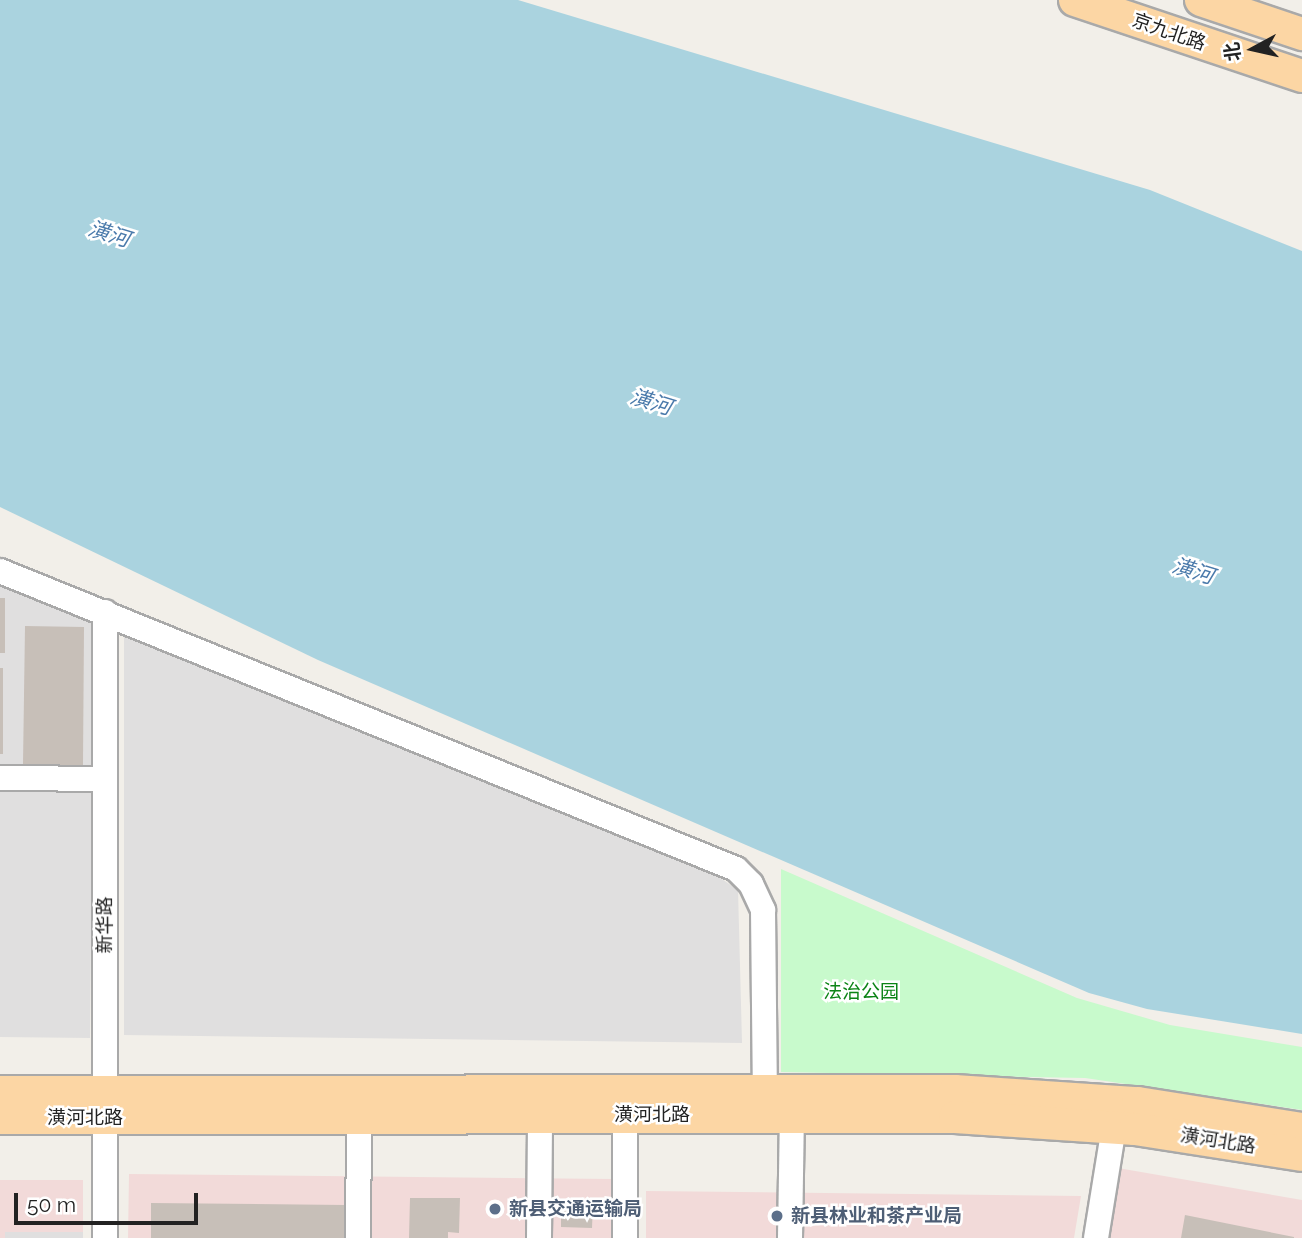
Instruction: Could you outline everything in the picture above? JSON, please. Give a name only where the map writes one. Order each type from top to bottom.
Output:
[{"type":"main road","name":"京九北路","points":[[1075,0],[1302,76]]},
{"type":"main road","points":[[1205,1],[1302,34]]},
{"type":"main road","name":"潢河北路","points":[[0,1118],[105,1105],[765,1090],[1077,1097],[1302,1129]]},
{"type":"main road","name":"潢河北路","points":[[0,1092],[105,1105],[359,1117],[625,1115],[991,1118],[1114,1127],[1302,1155]]},
{"type":"street","points":[[0,571],[736,869],[751,884],[763,910],[765,1090]]},
{"type":"street","name":"新华路","points":[[105,612],[105,1238]]},
{"type":"street","points":[[0,778],[105,779]]},
{"type":"street","points":[[625,1115],[625,1238]]},
{"type":"street","points":[[539,1238],[540,1116]]},
{"type":"street","points":[[790,1238],[792,1116]]},
{"type":"street","points":[[358,1238],[359,1117]]},
{"type":"street","points":[[1096,1238],[1114,1127]]},
{"type":"shaded area","points":[[0,584],[94,619],[90,1038],[0,1037]]},
{"type":"shaded area","points":[[124,634],[710,871],[738,890],[742,1043],[124,1035]]},
{"type":"shaded area","points":[[1118,1168],[1302,1200],[1302,1238],[1108,1238]]},
{"type":"shaded area","points":[[129,1174],[613,1179],[612,1238],[128,1238]]},
{"type":"shaded area","points":[[0,1180],[83,1180],[83,1232],[5,1232],[5,1238],[0,1238]]},
{"type":"shaded area","name":"新县林业和茶产业局","points":[[646,1191],[1081,1196],[1074,1238],[646,1238]]},
{"type":"shaded area","points":[[5,1232],[83,1232],[83,1238],[5,1238]]},
{"type":"green space","name":"法治公园","points":[[781,869],[1077,998],[1170,1025],[1302,1047],[1302,1110],[1085,1078],[781,1072]]},
{"type":"water","name":"潢河","points":[[0,0],[518,0],[1150,190],[1302,251],[1302,1034],[1147,1009],[1089,993],[318,660],[0,507]]},
{"type":"building","points":[[0,598],[5,598],[5,653],[0,653]]},
{"type":"building","points":[[25,626],[84,627],[83,765],[23,765]]},
{"type":"building","points":[[0,668],[3,668],[3,754],[0,754]]},
{"type":"building","points":[[410,1198],[460,1198],[459,1233],[448,1232],[448,1238],[409,1238]]},
{"type":"building","points":[[561,1201],[593,1201],[592,1228],[561,1227]]},
{"type":"building","points":[[151,1203],[345,1205],[344,1238],[151,1238]]},
{"type":"building","points":[[1185,1215],[1294,1237],[1294,1238],[1181,1238]]},
{"type":"place","name":"新县交通运输局","points":[[495,1209]]},
{"type":"place","name":"新县林业和茶产业局","points":[[777,1216]]}]
